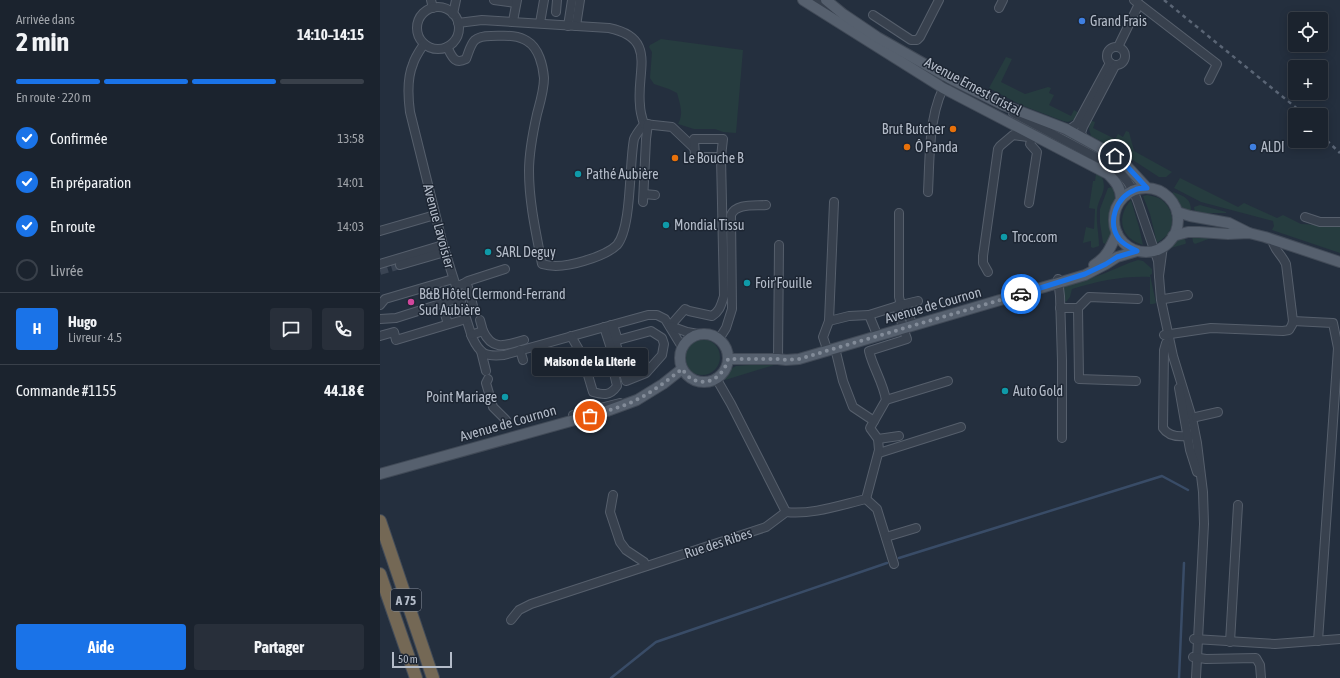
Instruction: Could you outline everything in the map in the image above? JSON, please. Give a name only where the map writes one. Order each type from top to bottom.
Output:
[{"type":"highway","name":"A 75","points":[[380,521],[433,678]]},
{"type":"highway","name":"A 75","points":[[380,574],[416,678]]},
{"type":"main road","name":"Avenue Ernest Cristal","points":[[803,0],[946,82],[1066,129],[1115,156],[1123,162],[1147,188]]},
{"type":"main road","name":"Avenue Ernest Cristal","points":[[826,0],[843,14],[877,37],[1032,137],[1108,174],[1116,182],[1121,193],[1121,199]]},
{"type":"main road","points":[[1173,236],[1177,228],[1177,212],[1172,202],[1165,194],[1155,189],[1147,188],[1134,190],[1121,199],[1116,209],[1114,222],[1117,233],[1123,243],[1151,250],[1173,236],[1188,232],[1228,234],[1249,233]]},
{"type":"main road","points":[[1177,212],[1190,216],[1229,223],[1249,233],[1272,239],[1340,262]]},
{"type":"main road","name":"Avenue de Cournon","points":[[1058,281],[1084,272],[1102,260],[1110,249],[1117,233]]},
{"type":"main road","name":"Avenue de Cournon","points":[[830,347],[876,332],[1085,274],[1117,257],[1151,250]]},
{"type":"main road","name":"Avenue de Cournon","points":[[728,359],[778,359],[830,347],[906,324]]},
{"type":"main road","points":[[698,334],[709,334],[719,340],[726,348],[728,359],[726,367],[722,373],[716,378],[707,381],[697,381],[688,376],[682,369],[680,358],[682,347],[689,339],[698,334]]},
{"type":"main road","name":"Avenue de Cournon","points":[[383,471],[607,411],[637,400],[663,384],[682,369]]},
{"type":"street","points":[[453,14],[456,0]]},
{"type":"street","points":[[494,0],[516,2],[513,21]]},
{"type":"street","points":[[540,23],[544,0]]},
{"type":"street","points":[[556,12],[557,0]]},
{"type":"street","points":[[572,0],[572,26]]},
{"type":"street","points":[[572,26],[580,0]]},
{"type":"street","points":[[814,0],[866,35],[946,82],[1042,128],[1112,165],[1134,190],[1162,288],[1167,337],[1192,418],[1202,479],[1204,524],[1196,678]]},
{"type":"street","points":[[873,15],[912,40],[917,40],[920,38],[939,0]]},
{"type":"street","points":[[999,8],[1003,0]]},
{"type":"street","points":[[432,4],[444,8],[453,14],[458,23],[458,34],[453,42],[448,47],[443,49],[433,49],[424,44],[418,36],[417,26],[419,18],[432,4]]},
{"type":"street","points":[[1120,49],[1139,4],[1217,64],[1209,80]]},
{"type":"street","points":[[458,23],[482,20],[513,21],[609,28],[621,30],[630,35],[637,43],[641,51],[642,62],[640,105],[646,124],[643,198],[655,195]]},
{"type":"street","points":[[448,47],[453,58],[456,61],[461,62],[466,59],[476,38],[483,36],[516,36],[527,40],[533,46],[539,57],[544,79],[535,122],[528,170],[529,191],[542,264],[549,266],[578,262],[597,257],[616,246],[620,240],[626,222],[635,138],[646,124]]},
{"type":"street","name":"Avenue Lavoisier","points":[[424,44],[413,63],[410,80],[410,112],[444,248],[457,283],[471,334],[476,346],[481,351],[487,375],[486,383],[493,407],[506,420]]},
{"type":"street","points":[[1112,48],[1120,49],[1125,55],[1124,61],[1120,65],[1112,64],[1107,58],[1108,52],[1112,48]]},
{"type":"street","points":[[1066,129],[1070,129],[1077,124],[1112,64]]},
{"type":"street","points":[[1084,140],[1081,133],[1083,127],[1112,64]]},
{"type":"street","points":[[928,192],[936,105],[946,82]]},
{"type":"street","points":[[646,124],[672,127],[693,147]]},
{"type":"street","points":[[988,272],[983,263],[983,256],[998,150],[1000,146],[1013,135],[1032,137],[1030,144],[1037,152],[1029,202]]},
{"type":"street","points":[[670,326],[685,309],[712,316],[718,311],[722,304],[724,296],[721,156],[723,139],[694,139],[693,147],[695,157],[721,156]]},
{"type":"street","points":[[834,202],[829,321],[823,337],[830,347],[853,407],[872,425],[878,439],[879,450],[866,499]]},
{"type":"street","points":[[719,340],[726,328],[732,309],[731,215],[733,210],[738,208],[766,204]]},
{"type":"street","points":[[872,425],[886,400],[884,389],[870,359],[868,351],[907,339],[906,324],[899,297],[899,214]]},
{"type":"street","points":[[380,232],[435,216]]},
{"type":"street","points":[[1305,217],[1320,222],[1340,222]]},
{"type":"street","points":[[1167,337],[1211,328],[1290,330],[1293,321],[1286,264],[1282,256],[1273,247],[1272,239]]},
{"type":"street","points":[[778,359],[779,245]]},
{"type":"street","points":[[380,264],[444,248]]},
{"type":"street","points":[[400,265],[444,248]]},
{"type":"street","points":[[1151,250],[1159,279],[1157,297],[1197,472],[1200,506],[1198,640]]},
{"type":"street","points":[[380,305],[385,299],[457,283],[506,269]]},
{"type":"street","points":[[1058,281],[1062,361],[1062,438]]},
{"type":"street","points":[[380,336],[394,332],[396,340],[448,324],[465,316],[472,310],[473,306],[468,287],[457,283]]},
{"type":"street","points":[[1164,299],[1188,295]]},
{"type":"street","points":[[1060,308],[1078,308],[1089,297],[1138,299]]},
{"type":"street","points":[[380,319],[396,318],[460,298]]},
{"type":"street","points":[[829,321],[849,316],[869,315],[918,301]]},
{"type":"street","points":[[1078,308],[1079,379],[1136,381]]},
{"type":"street","points":[[445,314],[448,324]]},
{"type":"street","points":[[481,351],[486,355],[504,355],[648,315],[657,315],[664,319],[670,326],[682,347]]},
{"type":"street","points":[[869,315],[876,332]]},
{"type":"street","points":[[480,320],[483,331],[489,342],[498,346],[503,346],[524,340]]},
{"type":"street","points":[[1293,321],[1333,323],[1338,348],[1318,641]]},
{"type":"street","points":[[609,326],[618,340],[651,331],[662,338],[664,344],[662,355],[646,373],[626,381],[609,326]]},
{"type":"street","points":[[571,336],[582,355],[593,392],[602,395],[613,392],[617,386],[614,373],[616,367],[609,326]]},
{"type":"street","points":[[670,326],[698,334]]},
{"type":"street","points":[[471,334],[483,331]]},
{"type":"street","points":[[1167,337],[1196,417],[1208,498],[1207,544],[1198,640]]},
{"type":"street","points":[[1167,337],[1164,350],[1163,428],[1166,432],[1189,439]]},
{"type":"street","points":[[520,350],[523,360]]},
{"type":"street","points":[[716,378],[731,404],[786,512],[793,513],[813,511],[866,499]]},
{"type":"street","points":[[886,400],[948,381]]},
{"type":"street","points":[[1196,417],[1218,412]]},
{"type":"street","points":[[878,454],[961,427]]},
{"type":"street","points":[[878,439],[899,436]]},
{"type":"street","points":[[613,495],[610,512],[620,542],[626,550],[644,562],[646,566]]},
{"type":"street","points":[[866,499],[877,510],[894,564]]},
{"type":"street","points":[[1230,642],[1238,505]]},
{"type":"street","name":"Rue des Ribes","points":[[512,620],[519,610],[531,604],[766,527],[786,512]]},
{"type":"street","points":[[886,537],[916,528]]},
{"type":"street","points":[[1198,640],[1275,644],[1340,639]]},
{"type":"street","points":[[1192,678],[1197,658]]},
{"type":"street","points":[[1197,658],[1200,678]]},
{"type":"street","points":[[1197,658],[1256,658],[1260,665],[1261,678]]},
{"type":"green space","points":[[661,39],[743,50],[736,133],[723,132],[715,129],[694,129],[678,124],[681,113],[677,93],[654,84],[650,78],[652,52],[649,47]]},
{"type":"green space","points":[[1006,57],[1012,59],[1001,82],[1025,94],[1048,87],[1051,88],[1049,93],[1054,95],[1049,105],[1071,116],[1074,110],[1079,113],[1076,119],[1068,122],[1063,121],[1021,105],[989,88]]},
{"type":"green space","points":[[1090,120],[1095,122],[1093,128],[1115,139],[1118,134],[1123,137],[1126,131],[1129,132],[1134,151],[1172,172],[1166,177],[1159,177],[1116,149],[1091,136],[1089,129]]},
{"type":"green space","points":[[1096,174],[1102,177],[1104,187],[1097,211],[1099,246],[1093,248],[1091,247],[1091,241],[1083,243],[1086,227],[1094,229],[1095,209],[1089,208],[1093,181],[1095,181]]},
{"type":"green space","points":[[1180,178],[1238,207],[1244,203],[1277,218],[1283,215],[1301,224],[1340,226],[1340,253],[1272,230],[1274,226],[1273,221],[1201,202],[1174,188]]},
{"type":"green space","points":[[1113,187],[1115,199],[1110,214],[1111,236],[1108,245],[1103,243],[1100,223],[1100,209],[1108,188]]},
{"type":"green space","points":[[1173,192],[1188,200],[1191,210],[1188,211],[1180,206],[1174,198]]},
{"type":"green space","points":[[1147,195],[1157,197],[1162,200],[1168,206],[1172,218],[1169,232],[1157,243],[1150,214],[1143,196]]},
{"type":"green space","points":[[1131,200],[1143,245],[1135,242],[1129,237],[1123,226],[1123,213]]},
{"type":"green space","points":[[1200,205],[1226,213],[1195,213],[1194,207]]},
{"type":"green space","points":[[1192,236],[1211,238],[1195,244]]},
{"type":"green space","points":[[1182,238],[1185,239],[1185,244],[1167,249],[1173,243]]},
{"type":"green space","points":[[1138,260],[1143,261],[1152,269],[1152,274],[1150,275],[1156,303],[1150,304],[1150,277],[1120,278],[1082,286],[1072,289],[1070,297],[1066,302],[1064,297],[1064,287]]},
{"type":"green space","points":[[706,339],[715,344],[719,350],[719,364],[715,370],[706,375],[698,375],[689,370],[685,364],[684,353],[689,344],[695,340]]},
{"type":"green space","points":[[774,363],[774,365],[725,380],[727,371],[736,366]]},
{"type":"waterway","points":[[899,558],[1162,476],[1188,490]]},
{"type":"waterway","points":[[611,678],[656,642],[887,563]]},
{"type":"waterway","points":[[1179,678],[1184,563]]},
{"type":"tunnel","points":[[380,271],[400,265]]},
{"type":"railway","points":[[1164,0],[1296,108]]},
{"type":"railway","points":[[1328,142],[1340,153]]},
{"type":"way so far","points":[[590,416],[637,400],[663,384],[682,369],[688,376],[697,381],[707,381],[716,378],[722,373],[726,367],[728,359],[799,359],[1021,294]]},
{"type":"place","name":"Grand Frais","points":[[1082,21]]},
{"type":"place","name":"Brut Butcher","points":[[953,129]]},
{"type":"place","name":"Ô Panda","points":[[907,147]]},
{"type":"place","name":"ALDI","points":[[1253,147]]},
{"type":"place","name":"Le Bouche B","points":[[675,158]]},
{"type":"place","name":"Pathé Aubière","points":[[578,174]]},
{"type":"place","name":"Mondial Tissu","points":[[666,225]]},
{"type":"place","name":"Troc.com","points":[[1004,237]]},
{"type":"place","name":"SARL Deguy","points":[[488,252]]},
{"type":"place","name":"Foir'Fouille","points":[[747,283]]},
{"type":"place","name":"B&B Hôtel Clermond-Ferrand Sud Aubière","points":[[411,302]]},
{"type":"place","name":"Auto Gold","points":[[1005,391]]},
{"type":"place","name":"Point Mariage","points":[[505,397]]},
{"type":"place","name":"Maison de la Literie","points":[[590,416]]},
{"type":"route","points":[[1021,294],[1085,274],[1117,257],[1137,251],[1123,243],[1119,238],[1115,228],[1114,216],[1118,204],[1127,193],[1134,190],[1147,188],[1123,162],[1115,156]]}]
